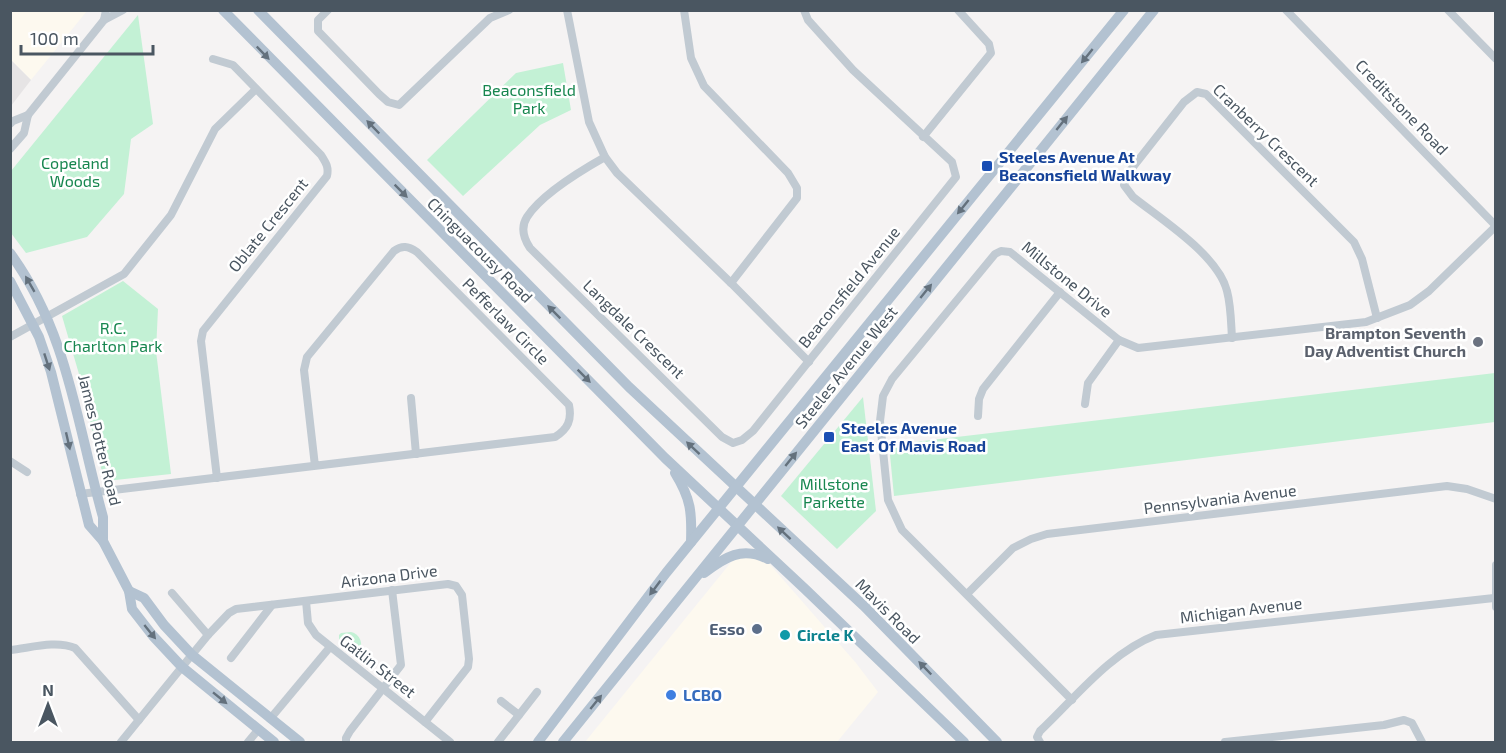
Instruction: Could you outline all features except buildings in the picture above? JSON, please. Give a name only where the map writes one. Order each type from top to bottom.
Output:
[{"type":"main road","name":"Chinguacousy Road","points":[[223,10],[665,458],[718,508]]},
{"type":"main road","name":"Chinguacousy Road","points":[[258,10],[629,387],[754,504]]},
{"type":"main road","name":"Steeles Avenue West","points":[[538,742],[718,508],[1124,10]]},
{"type":"main road","name":"Steeles Avenue West","points":[[563,742],[1154,10]]},
{"type":"main road","name":"James Potter Road","points":[[10,253],[47,317],[67,369],[103,517],[103,541]]},
{"type":"main road","name":"James Potter Road","points":[[10,281],[34,325],[53,379],[89,525],[103,541],[129,591],[132,609],[182,668],[274,742]]},
{"type":"main road","points":[[665,458],[687,492],[692,514],[691,542]]},
{"type":"main road","name":"Mavis Road","points":[[754,504],[864,606],[998,742]]},
{"type":"main road","points":[[718,508],[964,742]]},
{"type":"main road","points":[[691,582],[723,558],[735,554],[758,554],[780,565]]},
{"type":"main road","name":"James Potter Road","points":[[129,591],[144,598],[164,625],[192,655],[300,742]]},
{"type":"street","points":[[10,149],[24,134],[28,115],[105,15],[123,10]]},
{"type":"street","points":[[327,10],[318,20],[318,31],[323,38],[388,102],[399,105],[490,18],[509,10]]},
{"type":"street","name":"Beaconsfield Avenue","points":[[567,10],[587,115],[605,157],[617,173],[809,362],[956,177],[952,162],[853,70],[808,20],[804,10]]},
{"type":"street","points":[[684,10],[691,58],[704,86],[788,173],[797,188],[797,198],[731,283]]},
{"type":"street","points":[[923,137],[991,53],[989,44],[958,10]]},
{"type":"street","name":"Creditstone Road","points":[[1286,10],[1496,226]]},
{"type":"street","points":[[1448,10],[1496,59]]},
{"type":"street","points":[[10,337],[124,274],[171,215],[215,129],[256,89],[233,65],[213,59]]},
{"type":"street","name":"Oblate Crescent","points":[[217,478],[201,340],[203,331],[327,176],[328,171],[328,165],[321,155],[256,89]]},
{"type":"street","name":"Cranberry Crescent","points":[[1232,338],[1230,304],[1219,272],[1206,256],[1133,197],[1124,185],[1126,175],[1177,110],[1197,92],[1206,94],[1354,242],[1362,259],[1377,318]]},
{"type":"street","points":[[10,124],[28,115]]},
{"type":"street","name":"Langdale Crescent","points":[[605,157],[573,175],[526,218],[524,238],[530,248],[722,437],[733,442],[742,440],[753,431],[809,362]]},
{"type":"street","name":"Millstone Drive","points":[[1072,700],[902,530],[891,511],[888,500],[880,421],[883,396],[892,379],[996,254],[1001,251],[1010,252],[1119,340],[1138,348],[1345,325],[1377,318],[1410,305],[1496,226]]},
{"type":"street","name":"Pefferlaw Circle","points":[[80,494],[217,478],[555,437],[564,432],[569,423],[569,405],[417,252],[405,246],[399,247],[307,357],[304,370],[315,466]]},
{"type":"street","points":[[978,416],[979,399],[983,390],[1059,292]]},
{"type":"street","points":[[1085,404],[1088,383],[1119,340]]},
{"type":"street","points":[[411,398],[416,454]]},
{"type":"street","points":[[10,461],[27,471]]},
{"type":"street","name":"Pennsylvania Avenue","points":[[967,594],[1013,548],[1047,534],[1447,486],[1467,489],[1496,499]]},
{"type":"street","points":[[1495,602],[1496,565]]},
{"type":"street","name":"Arizona Drive","points":[[192,655],[229,613],[236,609],[448,584],[456,586],[462,595],[470,659],[468,667],[425,722]]},
{"type":"street","points":[[346,742],[350,731],[401,664],[392,590]]},
{"type":"street","points":[[172,593],[208,635]]},
{"type":"street","name":"Gatlin Street","points":[[306,601],[308,623],[311,629],[330,647],[450,742]]},
{"type":"street","name":"Michigan Avenue","points":[[1040,742],[1037,737],[1040,731],[1129,648],[1141,640],[1161,633],[1176,634],[1328,615],[1495,602]]},
{"type":"street","points":[[231,658],[272,605]]},
{"type":"street","points":[[10,650],[58,645],[75,648],[139,720]]},
{"type":"street","points":[[270,719],[330,647]]},
{"type":"street","points":[[121,742],[192,655]]},
{"type":"street","points":[[498,742],[537,692]]},
{"type":"street","points":[[501,701],[519,715]]},
{"type":"street","points":[[1225,742],[1308,738],[1404,720],[1412,723],[1422,742]]},
{"type":"street","points":[[248,742],[258,730]]},
{"type":"shaded area","points":[[10,11],[87,11],[31,80],[11,60]]},
{"type":"shaded area","points":[[11,60],[31,80],[11,106]]},
{"type":"shaded area","points":[[741,550],[759,552],[856,663],[878,692],[837,742],[585,742]]},
{"type":"green space","name":"Copeland Woods","points":[[138,15],[153,124],[131,139],[124,194],[87,237],[26,253],[11,233],[11,171]]},
{"type":"green space","name":"Beaconsfield Park","points":[[563,63],[571,110],[540,125],[463,196],[427,160],[516,73]]},
{"type":"green space","name":"R.C. Charlton Park","points":[[123,281],[158,309],[156,351],[171,474],[106,481],[62,316]]},
{"type":"green space","points":[[1495,373],[1495,422],[894,496],[889,445]]},
{"type":"green space","name":"Millstone Parkette","points":[[863,397],[876,511],[837,549],[781,496]]},
{"type":"green space","points":[[351,632],[360,640],[359,652],[351,653],[348,642],[339,644],[341,633]]},
{"type":"place","name":"Steeles Avenue At Beaconsfield Walkway","points":[[987,166]]},
{"type":"place","name":"Brampton Seventh Day Adventist Church","points":[[1478,342]]},
{"type":"place","name":"Steeles Avenue East Of Mavis Road","points":[[829,437]]},
{"type":"place","name":"Esso","points":[[757,629]]},
{"type":"place","name":"Circle K","points":[[785,635]]},
{"type":"place","name":"LCBO","points":[[671,695]]}]
